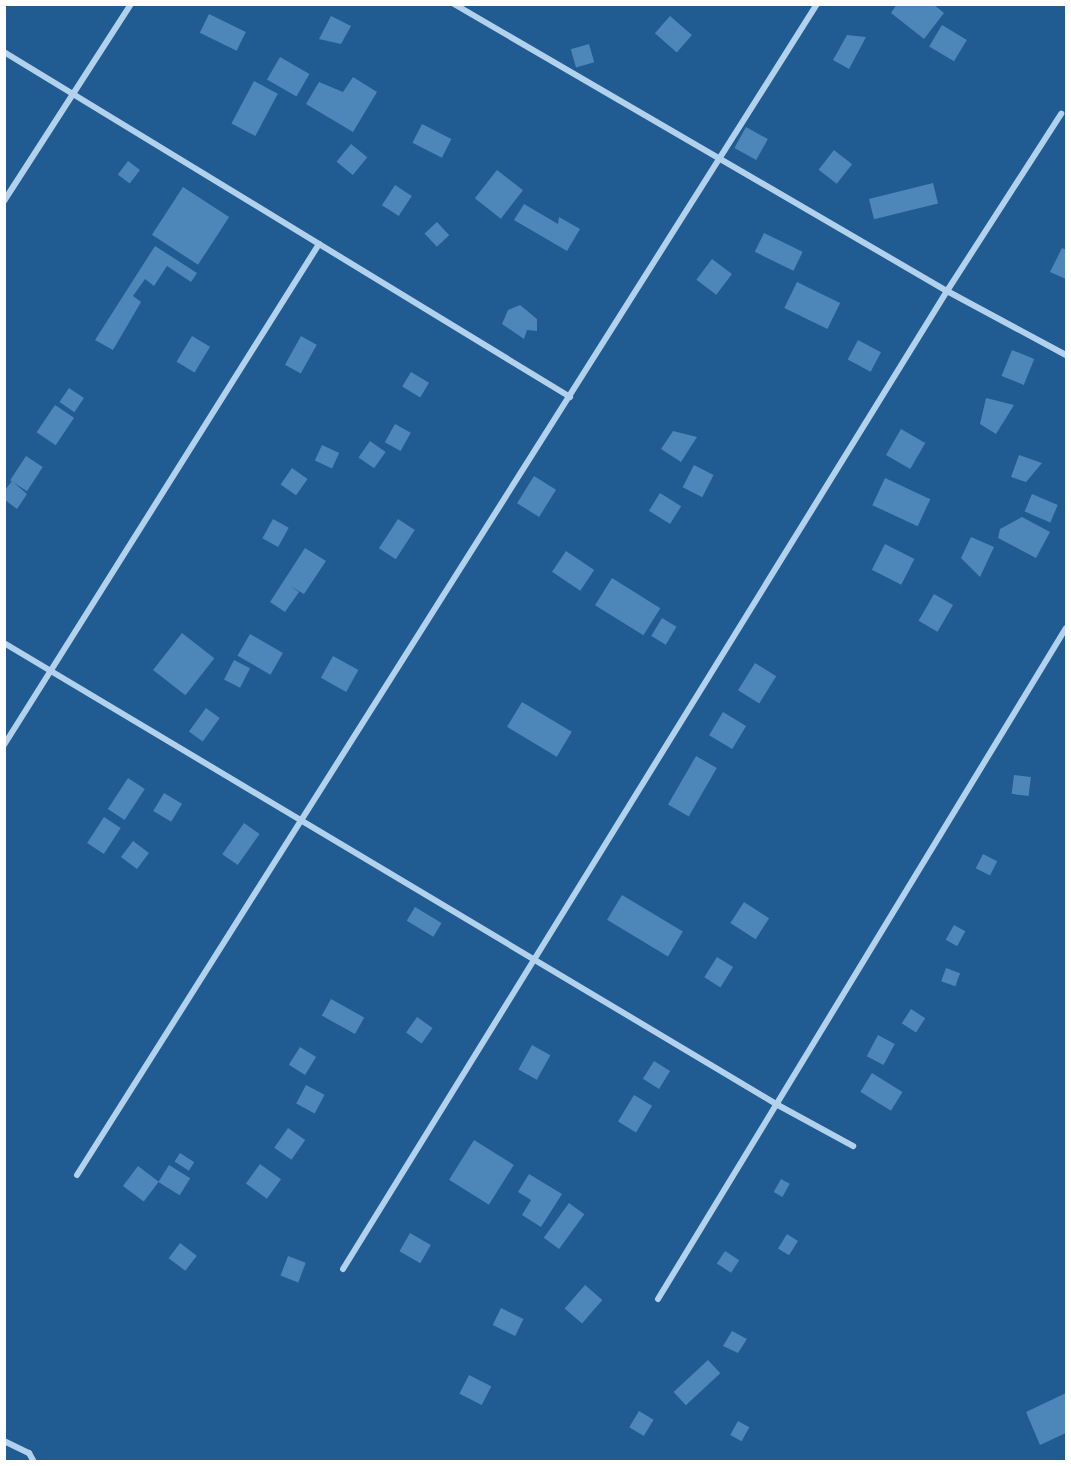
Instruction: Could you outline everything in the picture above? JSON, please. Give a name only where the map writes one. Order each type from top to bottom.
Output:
[{"type":"street","points":[[4,201],[131,4]]},
{"type":"street","points":[[454,4],[465,7],[947,291],[1066,355]]},
{"type":"street","points":[[77,1175],[817,4]]},
{"type":"street","points":[[4,52],[570,397]]},
{"type":"street","points":[[343,1269],[947,291],[1061,114]]},
{"type":"street","points":[[4,745],[319,244]]},
{"type":"street","points":[[657,1299],[1066,628]]},
{"type":"street","points":[[4,643],[776,1104],[853,1146]]},
{"type":"street","points":[[4,1441],[29,1453],[34,1461]]},
{"type":"building","points":[[897,4],[933,4],[944,13],[924,39],[891,13]]},
{"type":"building","points":[[209,14],[246,32],[237,51],[200,33]]},
{"type":"building","points":[[331,16],[351,26],[341,44],[319,39]]},
{"type":"building","points":[[670,16],[692,35],[677,52],[655,33]]},
{"type":"building","points":[[942,25],[967,40],[954,61],[929,46]]},
{"type":"building","points":[[847,35],[866,37],[849,69],[833,60]]},
{"type":"building","points":[[589,44],[594,62],[576,68],[571,49]]},
{"type":"building","points":[[280,57],[309,74],[296,97],[267,80]]},
{"type":"building","points":[[353,77],[377,92],[353,132],[306,104],[319,82],[343,92]]},
{"type":"building","points":[[254,81],[278,94],[255,136],[231,123]]},
{"type":"building","points":[[422,124],[451,139],[442,158],[412,143]]},
{"type":"building","points":[[746,127],[768,139],[756,160],[734,148]]},
{"type":"building","points":[[351,144],[367,157],[353,175],[337,162]]},
{"type":"building","points":[[834,150],[852,164],[837,184],[819,170]]},
{"type":"building","points":[[128,161],[140,170],[130,184],[118,175]]},
{"type":"building","points":[[497,170],[523,190],[501,219],[475,198]]},
{"type":"building","points":[[933,183],[938,203],[874,219],[869,199]]},
{"type":"building","points":[[395,185],[412,196],[399,216],[382,205]]},
{"type":"building","points":[[183,187],[229,217],[198,265],[152,235]]},
{"type":"building","points":[[524,204],[558,224],[559,217],[580,229],[567,251],[514,220]]},
{"type":"building","points":[[437,222],[449,235],[437,247],[425,234]]},
{"type":"building","points":[[764,233],[803,252],[793,271],[755,252]]},
{"type":"building","points":[[155,246],[197,273],[191,282],[167,266],[154,286],[145,279],[133,296],[141,302],[113,350],[95,340]]},
{"type":"building","points":[[1062,248],[1066,250],[1066,279],[1050,272]]},
{"type":"building","points":[[712,259],[732,274],[716,295],[696,280]]},
{"type":"building","points":[[797,282],[840,303],[827,329],[784,308]]},
{"type":"building","points":[[520,305],[537,319],[537,331],[527,330],[524,339],[502,324],[508,310]]},
{"type":"building","points":[[192,336],[210,347],[195,373],[177,362]]},
{"type":"building","points":[[301,336],[317,345],[301,374],[285,365]]},
{"type":"building","points":[[858,340],[881,352],[871,372],[848,359]]},
{"type":"building","points":[[1012,350],[1034,359],[1024,385],[1002,376]]},
{"type":"building","points":[[411,372],[429,383],[420,397],[402,387]]},
{"type":"building","points":[[69,388],[84,398],[74,412],[59,402]]},
{"type":"building","points":[[986,398],[1014,405],[996,434],[980,424]]},
{"type":"building","points":[[55,405],[74,418],[56,445],[37,432]]},
{"type":"building","points":[[395,424],[411,433],[401,451],[385,442]]},
{"type":"building","points":[[901,429],[925,443],[910,469],[886,455]]},
{"type":"building","points":[[673,431],[697,437],[681,462],[661,449]]},
{"type":"building","points":[[370,441],[386,452],[374,468],[359,457]]},
{"type":"building","points":[[322,445],[339,453],[332,468],[315,460]]},
{"type":"building","points":[[1019,455],[1042,463],[1026,482],[1011,477]]},
{"type":"building","points":[[26,456],[43,467],[27,491],[10,480]]},
{"type":"building","points":[[694,465],[714,475],[702,497],[683,487]]},
{"type":"building","points":[[292,468],[308,479],[296,495],[281,484]]},
{"type":"building","points":[[534,476],[556,490],[539,517],[517,503]]},
{"type":"building","points":[[885,478],[930,499],[918,526],[872,505]]},
{"type":"building","points":[[12,481],[27,494],[17,509],[5,500],[5,490]]},
{"type":"building","points":[[660,493],[681,506],[670,524],[649,511]]},
{"type":"building","points":[[1032,494],[1058,505],[1050,522],[1025,511]]},
{"type":"building","points":[[1022,517],[1050,532],[1036,558],[998,538],[1000,529]]},
{"type":"building","points":[[273,519],[289,528],[278,547],[262,538]]},
{"type":"building","points":[[398,519],[415,530],[396,559],[379,548]]},
{"type":"building","points":[[971,537],[994,547],[980,577],[961,558]]},
{"type":"building","points":[[885,544],[914,559],[901,585],[872,570]]},
{"type":"building","points":[[305,548],[326,561],[304,594],[290,586],[299,592],[285,612],[270,602]]},
{"type":"building","points":[[566,551],[594,570],[580,591],[552,572]]},
{"type":"building","points":[[612,578],[660,608],[643,635],[595,605]]},
{"type":"building","points":[[934,594],[953,605],[938,632],[918,621]]},
{"type":"building","points":[[662,618],[677,627],[666,645],[651,636]]},
{"type":"building","points":[[182,633],[214,658],[185,695],[153,670]]},
{"type":"building","points":[[250,634],[283,653],[270,675],[238,656]]},
{"type":"building","points":[[333,656],[358,670],[346,692],[321,678]]},
{"type":"building","points":[[234,660],[250,668],[240,688],[224,680]]},
{"type":"building","points":[[755,663],[776,676],[759,703],[738,690]]},
{"type":"building","points":[[522,702],[572,732],[557,757],[507,727]]},
{"type":"building","points":[[206,708],[220,718],[203,741],[189,731]]},
{"type":"building","points":[[723,712],[746,726],[732,749],[709,735]]},
{"type":"building","points":[[696,756],[717,768],[689,816],[668,804]]},
{"type":"building","points":[[1014,775],[1031,777],[1029,796],[1012,794]]},
{"type":"building","points":[[128,778],[145,789],[125,820],[108,809]]},
{"type":"building","points":[[164,793],[182,804],[171,822],[153,811]]},
{"type":"building","points":[[104,817],[121,828],[104,854],[87,843]]},
{"type":"building","points":[[244,823],[260,834],[238,865],[222,854]]},
{"type":"building","points":[[133,841],[149,853],[137,869],[121,857]]},
{"type":"building","points":[[983,854],[997,861],[990,876],[976,868]]},
{"type":"building","points":[[622,895],[683,932],[668,956],[607,920]]},
{"type":"building","points":[[744,902],[769,918],[756,939],[730,923]]},
{"type":"building","points":[[415,907],[442,923],[433,937],[407,921]]},
{"type":"building","points":[[954,925],[965,931],[957,946],[946,940]]},
{"type":"building","points":[[717,957],[733,967],[720,987],[704,977]]},
{"type":"building","points":[[946,968],[960,973],[955,986],[941,981]]},
{"type":"building","points":[[331,999],[364,1017],[355,1034],[322,1016]]},
{"type":"building","points":[[911,1009],[925,1018],[916,1033],[902,1023]]},
{"type":"building","points":[[417,1017],[433,1028],[422,1043],[406,1033]]},
{"type":"building","points":[[878,1035],[895,1044],[884,1065],[867,1056]]},
{"type":"building","points":[[532,1045],[550,1055],[537,1080],[518,1069]]},
{"type":"building","points":[[300,1047],[316,1057],[305,1075],[289,1065]]},
{"type":"building","points":[[654,1061],[670,1071],[659,1089],[643,1079]]},
{"type":"building","points":[[872,1073],[903,1092],[891,1111],[860,1092]]},
{"type":"building","points":[[306,1085],[325,1095],[315,1113],[296,1104]]},
{"type":"building","points":[[634,1095],[652,1106],[636,1132],[618,1122]]},
{"type":"building","points":[[288,1128],[305,1140],[291,1160],[274,1148]]},
{"type":"building","points":[[474,1140],[514,1165],[489,1205],[449,1180]]},
{"type":"building","points":[[180,1153],[194,1162],[189,1171],[175,1161]]},
{"type":"building","points":[[260,1164],[281,1179],[267,1199],[246,1183]]},
{"type":"building","points":[[169,1165],[190,1178],[180,1195],[158,1182]]},
{"type":"building","points":[[138,1166],[159,1182],[144,1202],[123,1186]]},
{"type":"building","points":[[529,1174],[562,1194],[541,1227],[522,1215],[531,1200],[518,1192]]},
{"type":"building","points":[[781,1179],[790,1184],[782,1197],[774,1192]]},
{"type":"building","points":[[569,1203],[584,1214],[559,1249],[544,1238]]},
{"type":"building","points":[[410,1233],[431,1245],[420,1263],[399,1251]]},
{"type":"building","points":[[787,1234],[798,1241],[789,1255],[778,1248]]},
{"type":"building","points":[[180,1243],[197,1256],[185,1271],[169,1258]]},
{"type":"building","points":[[725,1251],[739,1260],[731,1273],[717,1264]]},
{"type":"building","points":[[288,1256],[306,1263],[298,1282],[280,1276]]},
{"type":"building","points":[[585,1285],[602,1300],[582,1323],[565,1308]]},
{"type":"building","points":[[501,1308],[523,1319],[515,1336],[493,1325]]},
{"type":"building","points":[[732,1331],[747,1339],[738,1353],[723,1346]]},
{"type":"building","points":[[708,1360],[720,1373],[686,1405],[674,1392]]},
{"type":"building","points":[[469,1375],[491,1386],[482,1405],[459,1394]]},
{"type":"building","points":[[1066,1393],[1066,1433],[1040,1445],[1026,1412]]},
{"type":"building","points":[[639,1411],[654,1420],[644,1436],[629,1427]]},
{"type":"building","points":[[738,1421],[749,1427],[742,1441],[730,1435]]}]
